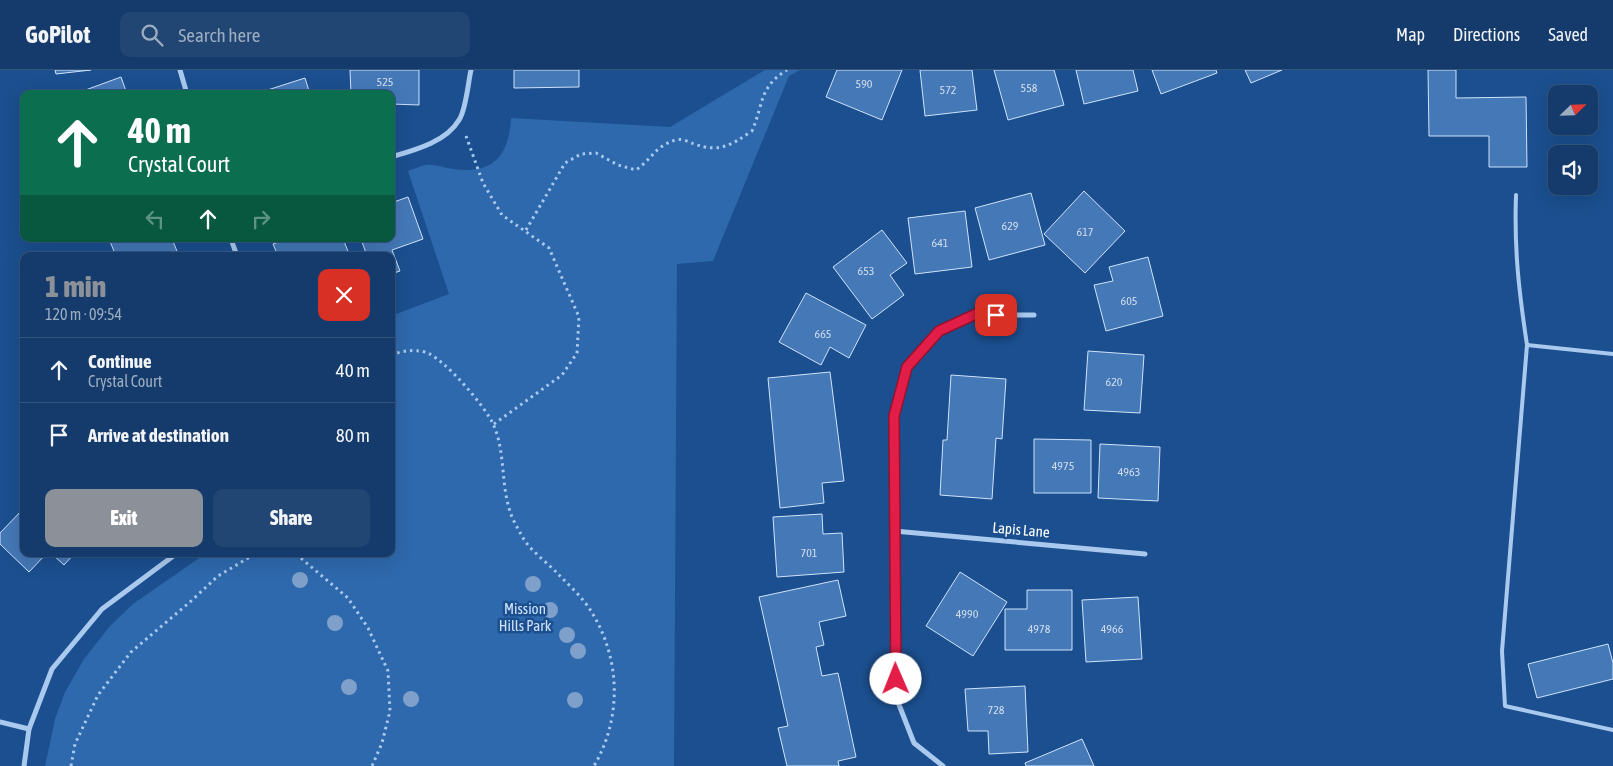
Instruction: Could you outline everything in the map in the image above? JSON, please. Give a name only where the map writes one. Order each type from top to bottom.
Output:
[{"type":"street","points":[[180,70],[186,90]]},
{"type":"street","points":[[395,156],[413,151],[444,136],[460,119],[472,70]]},
{"type":"street","points":[[943,766],[914,743],[896,697],[894,416],[907,367],[939,331],[976,314],[1034,316]]},
{"type":"street","name":"Lapis Lane","points":[[894,531],[1145,554]]},
{"type":"street","points":[[24,766],[29,729],[52,669],[102,609],[172,557]]},
{"type":"street","points":[[0,722],[29,729]]},
{"type":"lane","points":[[1516,195],[1514,241],[1517,280],[1527,345],[1502,651],[1506,706],[1613,730]]},
{"type":"lane","points":[[1527,345],[1613,354]]},
{"type":"path","points":[[526,230],[565,163],[581,154],[596,153],[618,165],[636,170],[646,163],[660,145],[679,138],[706,148],[722,148],[752,131],[765,90],[773,79],[787,70]]},
{"type":"path","points":[[460,119],[483,183],[502,215],[526,230],[549,248],[579,317],[576,353],[562,374],[494,424]]},
{"type":"path","points":[[395,354],[406,350],[426,353],[445,364],[494,424],[501,450],[509,508],[523,538],[590,610],[609,646],[615,678],[613,714],[603,750],[594,766]]},
{"type":"path","points":[[71,766],[75,744],[98,695],[131,652],[218,576],[250,557]]},
{"type":"path","points":[[300,557],[348,598],[368,628],[388,671],[390,711],[382,744],[372,766]]},
{"type":"green space","name":"Mission Hills Park","points":[[765,70],[800,70],[789,76],[713,261],[677,264],[674,766],[45,766],[55,719],[65,692],[84,659],[110,626],[133,604],[201,557],[395,557],[395,314],[449,294],[408,171],[426,165],[467,170],[488,166],[496,160],[507,143],[511,118],[670,127]]},
{"type":"building","points":[[55,70],[91,70],[56,74]]},
{"type":"building","points":[[350,70],[419,70],[419,105],[395,104],[395,90],[351,90]]},
{"type":"building","points":[[514,70],[579,70],[579,87],[514,88]]},
{"type":"building","points":[[837,70],[902,70],[882,120],[826,97]]},
{"type":"building","points":[[920,70],[972,70],[977,110],[925,116]]},
{"type":"building","points":[[994,70],[1054,70],[1064,105],[1008,120]]},
{"type":"building","points":[[1076,70],[1133,70],[1138,91],[1084,104]]},
{"type":"building","points":[[1152,70],[1216,70],[1217,73],[1161,94]]},
{"type":"building","points":[[1245,70],[1282,70],[1251,83]]},
{"type":"building","points":[[1428,70],[1456,70],[1456,98],[1526,97],[1527,167],[1489,167],[1489,136],[1429,136]]},
{"type":"building","points":[[121,77],[126,90],[85,90]]},
{"type":"building","points":[[305,78],[309,90],[268,90]]},
{"type":"building","points":[[1084,191],[1125,231],[1085,273],[1044,234]]},
{"type":"building","points":[[1031,193],[1045,245],[989,260],[975,208]]},
{"type":"building","points":[[408,197],[423,239],[392,250],[393,252],[366,252],[362,242],[395,242],[395,202]]},
{"type":"building","points":[[965,211],[972,267],[915,274],[908,218]]},
{"type":"building","points":[[882,230],[907,263],[890,275],[904,295],[872,319],[833,267]]},
{"type":"building","points":[[110,242],[173,242],[177,252],[114,252]]},
{"type":"building","points":[[279,242],[344,242],[348,252],[276,252],[273,244]]},
{"type":"building","points":[[1148,257],[1163,316],[1106,331],[1094,285],[1113,281],[1109,267]]},
{"type":"building","points":[[395,258],[400,271],[395,273]]},
{"type":"building","points":[[806,293],[866,325],[849,358],[830,347],[821,365],[779,342]]},
{"type":"building","points":[[1088,351],[1144,355],[1140,413],[1084,410]]},
{"type":"building","points":[[830,372],[844,481],[822,483],[824,503],[780,508],[768,378]]},
{"type":"building","points":[[951,375],[1006,379],[1002,439],[996,438],[992,499],[940,495],[943,440],[947,440]]},
{"type":"building","points":[[1034,439],[1091,440],[1091,493],[1034,493]]},
{"type":"building","points":[[1100,444],[1160,447],[1158,501],[1098,498]]},
{"type":"building","points":[[20,512],[20,557],[43,557],[29,572],[0,544],[0,533]]},
{"type":"building","points":[[822,514],[823,534],[842,533],[844,572],[777,577],[773,517]]},
{"type":"building","points":[[55,557],[71,557],[64,565]]},
{"type":"building","points":[[960,572],[1007,602],[973,656],[926,626]]},
{"type":"building","points":[[838,580],[846,616],[819,622],[824,645],[816,647],[822,676],[838,673],[856,757],[838,761],[839,766],[787,766],[778,728],[788,726],[759,597]]},
{"type":"building","points":[[1027,590],[1072,590],[1072,650],[1005,650],[1005,609],[1027,609]]},
{"type":"building","points":[[1138,597],[1142,659],[1086,662],[1082,600]]},
{"type":"building","points":[[1608,644],[1613,663],[1613,679],[1537,698],[1528,664]]},
{"type":"building","points":[[1025,686],[1028,752],[989,754],[988,731],[968,731],[965,689]]},
{"type":"building","points":[[1082,739],[1094,766],[1026,766],[1025,763]]},
{"type":"route","points":[[896,679],[894,416],[907,367],[939,331],[976,314],[996,315]]}]
